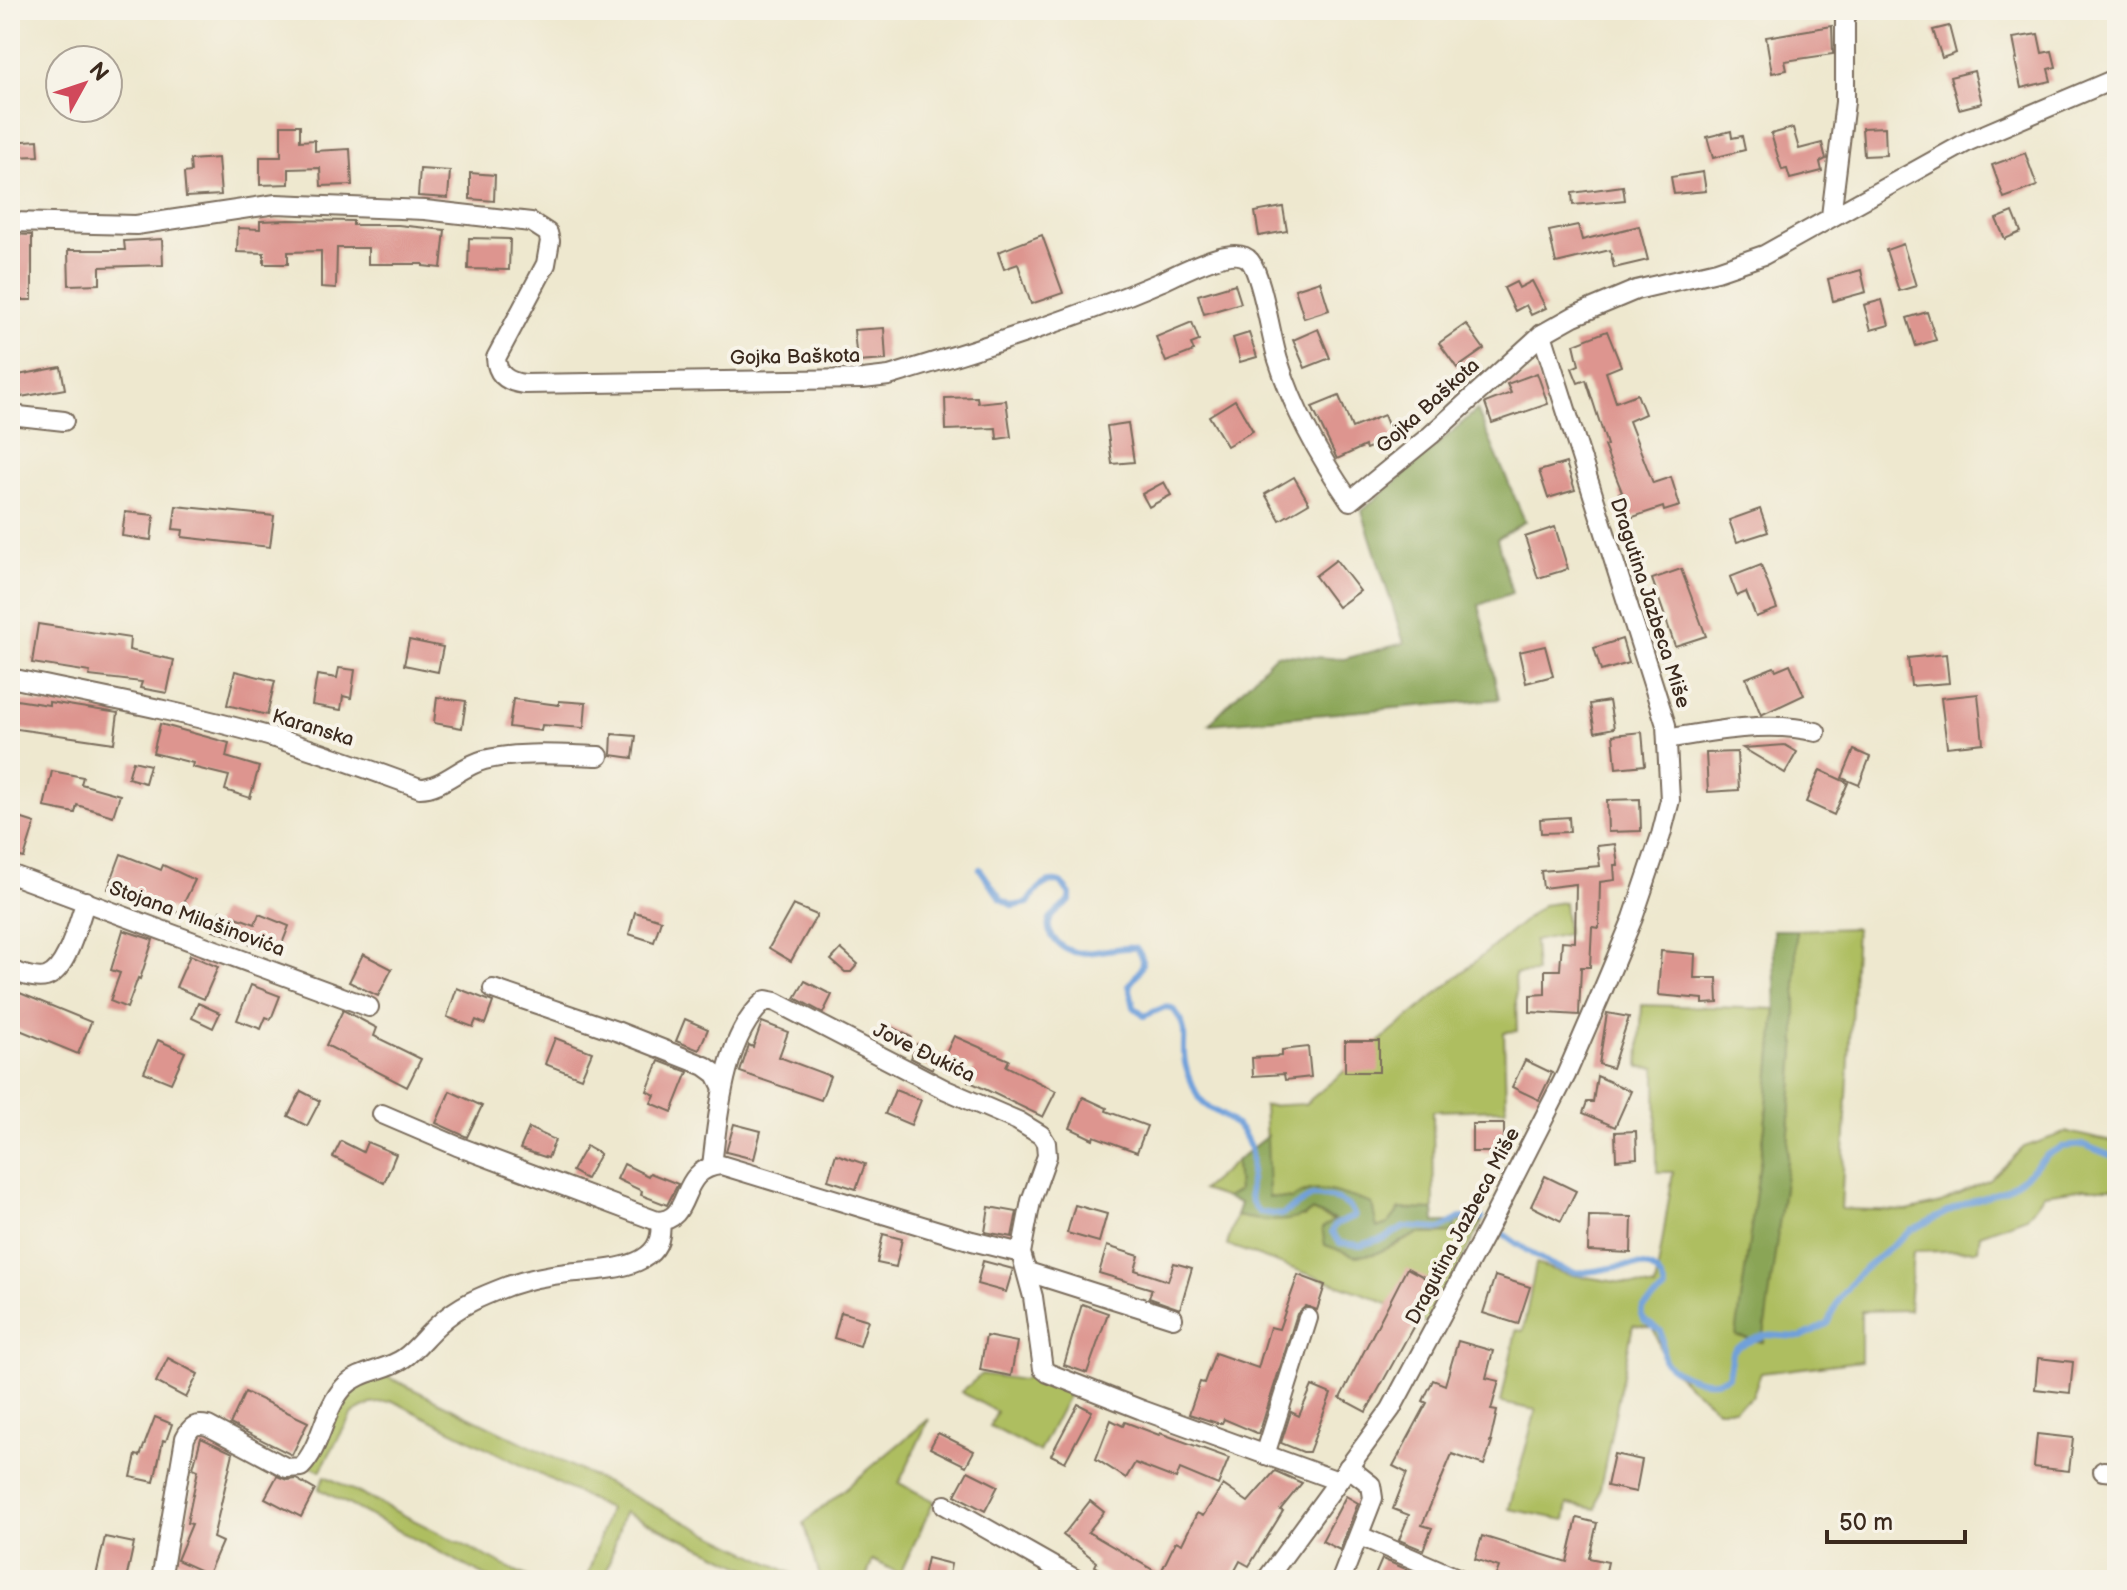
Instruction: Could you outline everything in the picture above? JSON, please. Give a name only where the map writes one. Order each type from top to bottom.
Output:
[{"type":"street","points":[[1831,216],[1845,102],[1845,14]]},
{"type":"street","points":[[1542,334],[1574,316],[1636,290],[1717,271],[1764,255],[1969,141],[2117,78]]},
{"type":"street","name":"Gojka Baškota","points":[[10,222],[136,225],[276,204],[425,210],[531,222],[548,233],[546,264],[496,358],[497,367],[505,378],[524,384],[863,379],[889,376],[1104,306],[1216,258],[1240,254],[1247,257],[1256,270],[1269,330],[1290,393],[1319,454],[1350,501],[1431,435],[1542,334]]},
{"type":"street","name":"Dragutina Jazbeca Miše","points":[[1266,1580],[1391,1409],[1566,1075],[1633,918],[1670,800],[1666,725],[1542,334]]},
{"type":"street","points":[[10,415],[64,421]]},
{"type":"street","name":"Karanska","points":[[10,678],[267,736],[335,756],[420,788],[435,785],[482,760],[599,756]]},
{"type":"street","points":[[1667,739],[1795,726],[1816,732]]},
{"type":"street","name":"Stojana Milašinovića","points":[[10,874],[369,1007]]},
{"type":"street","points":[[10,970],[44,978],[55,973],[64,963],[86,901]]},
{"type":"street","points":[[493,989],[619,1032],[705,1066],[716,1074],[722,1086]]},
{"type":"street","name":"Jove Đukića","points":[[712,1166],[722,1086],[739,1039],[760,1005],[766,1000],[776,1002],[946,1090],[1033,1128],[1046,1143],[1047,1156],[1031,1201],[1021,1253]]},
{"type":"street","points":[[382,1114],[457,1146],[660,1221],[672,1218],[698,1172],[712,1166],[733,1168],[958,1237],[1021,1253],[1028,1272],[1043,1369],[1048,1373],[1265,1455],[1368,1482],[1374,1493],[1369,1514],[1341,1580]]},
{"type":"street","points":[[161,1580],[185,1438],[190,1428],[198,1424],[208,1426],[296,1470],[309,1460],[333,1403],[345,1386],[358,1377],[404,1358],[459,1306],[516,1283],[617,1267],[644,1259],[659,1241],[660,1221]]},
{"type":"street","points":[[1028,1272],[1173,1318]]},
{"type":"street","points":[[1265,1455],[1308,1318]]},
{"type":"street","points":[[945,1505],[1077,1580]]},
{"type":"street","points":[[1360,1536],[1462,1580]]},
{"type":"green space","points":[[1477,410],[1525,521],[1497,539],[1512,593],[1479,605],[1499,699],[1209,724],[1276,654],[1344,659],[1404,643],[1362,511]]},
{"type":"green space","points":[[1564,902],[1567,934],[1534,941],[1536,973],[1515,974],[1517,1031],[1504,1032],[1506,1109],[1433,1111],[1434,1210],[1400,1209],[1388,1224],[1376,1228],[1372,1204],[1341,1194],[1310,1191],[1291,1199],[1269,1197],[1264,1106],[1305,1104],[1543,905]]},
{"type":"green space","points":[[1856,928],[1841,1209],[1907,1211],[1941,1203],[1990,1180],[2024,1147],[2067,1132],[2117,1143],[2117,1188],[2085,1188],[2044,1194],[2027,1217],[1980,1234],[1978,1250],[1913,1252],[1909,1310],[1861,1311],[1861,1361],[1761,1373],[1752,1397],[1734,1409],[1717,1409],[1664,1361],[1654,1328],[1633,1325],[1596,1509],[1568,1504],[1565,1520],[1509,1509],[1536,1410],[1501,1403],[1516,1330],[1523,1331],[1536,1264],[1566,1274],[1655,1288],[1673,1172],[1657,1172],[1656,1068],[1639,1067],[1642,1005],[1776,1009],[1765,1127],[1737,1336],[1762,1342],[1786,1173],[1796,1037],[1796,930]]},
{"type":"green space","points":[[1773,930],[1796,930],[1796,1037],[1786,1173],[1763,1342],[1736,1336],[1765,1127],[1776,1009]]},
{"type":"green space","points":[[1267,1136],[1269,1197],[1291,1199],[1310,1191],[1331,1191],[1372,1204],[1377,1228],[1388,1224],[1400,1209],[1434,1210],[1435,1222],[1456,1222],[1453,1233],[1417,1234],[1375,1254],[1355,1256],[1325,1245],[1322,1228],[1335,1220],[1311,1211],[1285,1220],[1265,1221],[1236,1216],[1240,1203],[1226,1198],[1238,1191],[1236,1161]]},
{"type":"green space","points":[[1236,1161],[1238,1191],[1226,1198],[1202,1190]]},
{"type":"green space","points":[[1311,1211],[1394,1246],[1417,1234],[1453,1233],[1456,1222],[1482,1222],[1427,1324],[1373,1297],[1227,1245],[1236,1216],[1304,1217]]},
{"type":"green space","points":[[1036,1370],[1071,1390],[1039,1452],[990,1426],[997,1412],[961,1392],[982,1374],[1022,1380]]},
{"type":"green space","points":[[380,1373],[805,1580],[773,1580],[624,1512],[604,1580],[586,1580],[609,1509],[393,1401],[371,1404],[352,1414],[320,1471],[308,1465],[342,1396]]},
{"type":"green space","points":[[929,1419],[899,1483],[934,1501],[900,1574],[873,1560],[865,1580],[821,1580],[804,1523]]},
{"type":"green space","points":[[325,1476],[534,1580],[493,1580],[319,1489]]},
{"type":"building","points":[[1832,26],[1833,54],[1785,61],[1787,70],[1772,73],[1766,37]]},
{"type":"building","points":[[1949,26],[1956,53],[1942,58],[1933,30]]},
{"type":"building","points":[[2038,34],[2042,53],[2052,51],[2056,67],[2048,69],[2051,81],[2021,88],[2013,38]]},
{"type":"building","points":[[1974,71],[1982,103],[1959,109],[1950,77]]},
{"type":"building","points":[[281,125],[300,125],[300,141],[315,140],[315,151],[350,149],[352,185],[321,186],[320,168],[289,169],[289,184],[260,185],[260,157],[281,157]]},
{"type":"building","points":[[1885,127],[1886,155],[1864,156],[1862,128]]},
{"type":"building","points":[[1793,128],[1799,149],[1822,143],[1826,159],[1820,162],[1822,171],[1790,179],[1787,169],[1782,170],[1771,134]]},
{"type":"building","points":[[1731,131],[1732,138],[1742,136],[1745,150],[1713,158],[1707,137]]},
{"type":"building","points":[[38,140],[39,156],[10,157],[10,142]]},
{"type":"building","points":[[2025,153],[2037,186],[2004,198],[1992,165]]},
{"type":"building","points":[[218,158],[221,195],[186,197],[184,173],[191,172],[190,160]]},
{"type":"building","points":[[420,169],[450,171],[448,198],[418,196]]},
{"type":"building","points":[[1703,172],[1706,191],[1674,194],[1671,177]]},
{"type":"building","points":[[470,173],[495,175],[494,201],[470,199]]},
{"type":"building","points":[[1623,186],[1625,200],[1573,205],[1572,193]]},
{"type":"building","points":[[1283,207],[1287,231],[1259,236],[1255,212]]},
{"type":"building","points":[[2013,212],[2021,232],[2005,239],[1996,219]]},
{"type":"building","points":[[260,221],[353,221],[353,225],[398,225],[445,230],[441,268],[423,264],[368,264],[368,248],[337,248],[336,288],[321,287],[321,251],[288,252],[288,264],[264,264],[264,253],[237,252],[238,228],[260,229]]},
{"type":"building","points":[[1578,225],[1582,240],[1639,226],[1648,260],[1614,268],[1610,250],[1556,263],[1549,231]]},
{"type":"building","points":[[10,234],[32,235],[32,300],[10,300]]},
{"type":"building","points":[[1042,235],[1063,293],[1031,304],[1018,264],[1004,269],[998,252]]},
{"type":"building","points":[[469,238],[510,239],[509,270],[468,269]]},
{"type":"building","points":[[162,239],[163,265],[100,267],[100,284],[69,285],[68,250],[125,250],[124,241]]},
{"type":"building","points":[[1903,244],[1916,286],[1899,291],[1886,250]]},
{"type":"building","points":[[1861,270],[1866,292],[1833,301],[1828,279]]},
{"type":"building","points":[[1320,281],[1329,310],[1304,318],[1295,289]]},
{"type":"building","points":[[1532,281],[1546,308],[1531,315],[1526,305],[1515,311],[1504,288],[1516,282],[1519,288]]},
{"type":"building","points":[[1235,284],[1241,303],[1204,314],[1198,295]]},
{"type":"building","points":[[1882,300],[1889,325],[1871,330],[1864,305]]},
{"type":"building","points":[[1927,312],[1936,340],[1916,346],[1907,318]]},
{"type":"building","points":[[1192,322],[1199,341],[1191,344],[1194,351],[1166,362],[1156,337]]},
{"type":"building","points":[[1466,324],[1484,349],[1457,368],[1439,343]]},
{"type":"building","points":[[884,328],[886,360],[857,362],[854,330]]},
{"type":"building","points":[[1318,329],[1330,358],[1305,368],[1293,340]]},
{"type":"building","points":[[1607,331],[1621,366],[1606,372],[1616,402],[1637,394],[1645,414],[1629,421],[1653,483],[1671,477],[1680,506],[1664,511],[1663,507],[1627,519],[1619,493],[1622,492],[1604,446],[1607,445],[1586,380],[1578,383],[1572,368],[1579,365],[1574,344]]},
{"type":"building","points":[[1249,333],[1257,357],[1240,362],[1233,338]]},
{"type":"building","points":[[61,367],[65,389],[21,397],[18,375]]},
{"type":"building","points":[[1537,373],[1548,404],[1492,423],[1485,403],[1511,393],[1507,384]]},
{"type":"building","points":[[1339,396],[1352,428],[1384,415],[1393,438],[1337,459],[1312,407]]},
{"type":"building","points":[[977,397],[978,403],[1006,400],[1011,437],[997,439],[996,428],[946,430],[945,398]]},
{"type":"building","points":[[1235,400],[1253,431],[1227,446],[1209,416]]},
{"type":"building","points":[[1128,423],[1134,462],[1112,464],[1107,426]]},
{"type":"building","points":[[1566,463],[1575,490],[1548,498],[1539,471]]},
{"type":"building","points":[[1294,477],[1309,503],[1280,520],[1265,494]]},
{"type":"building","points":[[1164,482],[1171,495],[1149,507],[1142,494]]},
{"type":"building","points":[[176,506],[274,516],[270,547],[182,537],[183,530],[173,529]]},
{"type":"building","points":[[1760,509],[1768,532],[1737,542],[1729,520]]},
{"type":"building","points":[[125,512],[154,515],[151,540],[122,536]]},
{"type":"building","points":[[1555,527],[1568,569],[1538,578],[1525,537]]},
{"type":"building","points":[[1336,560],[1360,591],[1338,607],[1315,576]]},
{"type":"building","points":[[1761,565],[1777,609],[1756,617],[1746,592],[1737,596],[1730,577]]},
{"type":"building","points":[[1681,569],[1706,636],[1675,646],[1652,579]]},
{"type":"building","points":[[38,624],[130,638],[129,650],[174,660],[167,693],[140,688],[142,682],[89,676],[90,672],[32,663]]},
{"type":"building","points":[[1622,639],[1629,663],[1601,671],[1594,648]]},
{"type":"building","points":[[409,640],[443,647],[438,672],[404,665]]},
{"type":"building","points":[[1545,646],[1553,676],[1526,683],[1519,652]]},
{"type":"building","points":[[1946,654],[1949,683],[1911,686],[1908,658]]},
{"type":"building","points":[[1790,664],[1804,695],[1761,715],[1746,678]]},
{"type":"building","points":[[339,668],[355,670],[351,698],[343,696],[341,710],[312,705],[317,675],[337,678]]},
{"type":"building","points":[[235,671],[275,681],[267,715],[227,705]]},
{"type":"building","points":[[1978,694],[1983,743],[1947,747],[1941,698]]},
{"type":"building","points":[[437,697],[466,701],[462,728],[434,723]]},
{"type":"building","points":[[10,699],[118,713],[114,743],[10,728]]},
{"type":"building","points":[[513,699],[559,705],[559,701],[586,703],[584,728],[542,725],[541,731],[509,727]]},
{"type":"building","points":[[1609,701],[1614,728],[1595,732],[1590,704]]},
{"type":"building","points":[[160,724],[229,743],[226,757],[259,767],[250,798],[225,790],[229,776],[153,753]]},
{"type":"building","points":[[1642,732],[1645,765],[1616,768],[1613,735]]},
{"type":"building","points":[[612,734],[636,736],[633,758],[611,755]]},
{"type":"building","points":[[1785,745],[1797,752],[1785,773],[1743,748]]},
{"type":"building","points":[[1854,750],[1870,757],[1859,785],[1842,778]]},
{"type":"building","points":[[1737,752],[1739,790],[1708,792],[1706,753]]},
{"type":"building","points":[[133,761],[150,765],[145,783],[128,778]]},
{"type":"building","points":[[1820,770],[1848,783],[1834,815],[1806,802]]},
{"type":"building","points":[[52,771],[83,777],[81,784],[120,795],[113,816],[77,805],[75,813],[44,807]]},
{"type":"building","points":[[1640,799],[1641,831],[1608,832],[1607,800]]},
{"type":"building","points":[[10,815],[35,823],[24,858],[10,854]]},
{"type":"building","points":[[1569,817],[1570,832],[1541,833],[1540,819]]},
{"type":"building","points":[[1615,844],[1618,865],[1614,865],[1615,880],[1600,882],[1599,928],[1592,927],[1590,967],[1581,967],[1579,1015],[1530,1012],[1530,995],[1545,994],[1545,970],[1560,970],[1562,941],[1575,942],[1576,884],[1543,888],[1541,871],[1600,866],[1597,846]]},
{"type":"building","points":[[121,854],[161,870],[163,865],[195,880],[179,913],[141,895],[139,901],[108,889]]},
{"type":"building","points":[[793,905],[817,915],[791,961],[769,948]]},
{"type":"building","points":[[220,911],[255,924],[259,914],[289,926],[278,954],[213,930]]},
{"type":"building","points":[[635,912],[661,920],[654,942],[629,934]]},
{"type":"building","points":[[123,930],[153,940],[127,1008],[110,1001],[120,973],[111,970]]},
{"type":"building","points":[[841,949],[858,964],[851,972],[845,972],[831,960]]},
{"type":"building","points":[[1661,951],[1695,954],[1694,978],[1717,978],[1718,1003],[1703,1004],[1703,999],[1658,995]]},
{"type":"building","points":[[363,954],[392,969],[378,996],[349,982]]},
{"type":"building","points":[[190,955],[218,967],[204,999],[176,987]]},
{"type":"building","points":[[805,981],[832,995],[823,1013],[795,998]]},
{"type":"building","points":[[251,985],[280,996],[271,1019],[266,1017],[261,1029],[237,1020]]},
{"type":"building","points":[[457,988],[493,1002],[485,1024],[476,1020],[473,1027],[447,1017]]},
{"type":"building","points":[[10,989],[91,1022],[78,1054],[10,1026]]},
{"type":"building","points":[[198,1003],[220,1013],[213,1028],[192,1018]]},
{"type":"building","points":[[343,1010],[377,1028],[374,1036],[421,1059],[407,1087],[326,1045]]},
{"type":"building","points":[[1607,1013],[1629,1017],[1612,1068],[1599,1064]]},
{"type":"building","points":[[685,1019],[708,1029],[699,1050],[676,1041]]},
{"type":"building","points":[[762,1022],[788,1032],[779,1057],[830,1076],[821,1100],[740,1072],[749,1045],[753,1047]]},
{"type":"building","points":[[887,1025],[911,1037],[906,1050],[881,1038]]},
{"type":"building","points":[[954,1036],[1009,1060],[1006,1066],[1056,1091],[1043,1117],[968,1081],[974,1069],[945,1055]]},
{"type":"building","points":[[555,1038],[592,1052],[581,1078],[545,1064]]},
{"type":"building","points":[[158,1040],[185,1052],[171,1083],[144,1072]]},
{"type":"building","points":[[1345,1041],[1379,1041],[1379,1072],[1345,1072]]},
{"type":"building","points":[[917,1044],[939,1054],[932,1069],[911,1058]]},
{"type":"building","points":[[1308,1047],[1311,1077],[1285,1080],[1284,1074],[1253,1076],[1252,1058],[1282,1056],[1282,1050]]},
{"type":"building","points":[[1525,1060],[1552,1073],[1539,1100],[1512,1087]]},
{"type":"building","points":[[659,1061],[688,1072],[672,1112],[651,1103],[655,1095],[647,1091]]},
{"type":"building","points":[[1597,1076],[1631,1091],[1615,1127],[1583,1113],[1587,1102],[1593,1102]]},
{"type":"building","points":[[895,1090],[921,1100],[911,1125],[885,1114]]},
{"type":"building","points":[[301,1091],[320,1101],[307,1126],[288,1116]]},
{"type":"building","points":[[450,1091],[482,1106],[467,1137],[436,1123]]},
{"type":"building","points":[[1083,1097],[1107,1108],[1106,1111],[1147,1126],[1137,1152],[1094,1136],[1093,1139],[1070,1128]]},
{"type":"building","points":[[734,1124],[761,1131],[754,1159],[726,1152]]},
{"type":"building","points":[[1472,1124],[1504,1124],[1504,1152],[1472,1152]]},
{"type":"building","points":[[529,1128],[555,1140],[548,1158],[520,1149]]},
{"type":"building","points":[[1636,1131],[1637,1158],[1616,1160],[1615,1132]]},
{"type":"building","points":[[341,1141],[363,1152],[367,1142],[396,1154],[384,1183],[333,1157]]},
{"type":"building","points":[[586,1146],[600,1154],[586,1179],[572,1171]]},
{"type":"building","points":[[836,1154],[865,1164],[856,1189],[828,1180]]},
{"type":"building","points":[[624,1164],[648,1176],[650,1173],[678,1184],[667,1205],[641,1195],[642,1191],[617,1179]]},
{"type":"building","points":[[1545,1176],[1576,1191],[1561,1221],[1531,1206]]},
{"type":"building","points":[[1075,1205],[1107,1214],[1099,1242],[1067,1233]]},
{"type":"building","points":[[989,1207],[1017,1212],[1012,1237],[985,1232]]},
{"type":"building","points":[[1589,1216],[1632,1217],[1631,1253],[1588,1251]]},
{"type":"building","points":[[883,1234],[902,1239],[896,1267],[877,1263]]},
{"type":"building","points":[[1107,1246],[1139,1256],[1135,1270],[1168,1281],[1174,1263],[1192,1268],[1180,1309],[1149,1298],[1152,1289],[1099,1273]]},
{"type":"building","points":[[983,1261],[1013,1269],[1006,1292],[977,1284]]},
{"type":"building","points":[[1407,1268],[1437,1284],[1366,1412],[1340,1398]]},
{"type":"building","points":[[1298,1275],[1325,1285],[1317,1310],[1306,1306],[1297,1314],[1259,1434],[1224,1419],[1222,1423],[1217,1423],[1189,1414],[1200,1382],[1204,1383],[1215,1353],[1258,1368],[1270,1327],[1279,1329]]},
{"type":"building","points":[[1495,1276],[1530,1287],[1518,1324],[1483,1313]]},
{"type":"building","points":[[1082,1304],[1108,1313],[1087,1373],[1064,1365]]},
{"type":"building","points":[[841,1312],[868,1320],[860,1346],[834,1338]]},
{"type":"building","points":[[986,1336],[1017,1342],[1011,1376],[980,1370]]},
{"type":"building","points":[[1458,1341],[1493,1351],[1486,1378],[1499,1381],[1491,1410],[1497,1411],[1492,1442],[1484,1465],[1452,1454],[1422,1525],[1432,1528],[1423,1550],[1399,1540],[1409,1515],[1393,1509],[1407,1473],[1393,1466],[1427,1403],[1423,1401],[1433,1380],[1445,1385]]},
{"type":"building","points":[[168,1358],[198,1374],[186,1398],[156,1382]]},
{"type":"building","points":[[2038,1358],[2073,1362],[2070,1393],[2035,1389]]},
{"type":"building","points":[[1312,1386],[1331,1394],[1309,1452],[1303,1452],[1281,1443],[1291,1412],[1299,1416]]},
{"type":"building","points":[[245,1392],[308,1422],[292,1455],[230,1424]]},
{"type":"building","points":[[1078,1404],[1092,1411],[1065,1462],[1051,1455]]},
{"type":"building","points":[[155,1417],[172,1424],[166,1441],[163,1440],[154,1482],[131,1477],[136,1455],[140,1456]]},
{"type":"building","points":[[1111,1420],[1123,1426],[1125,1422],[1160,1433],[1229,1458],[1218,1485],[1180,1469],[1176,1479],[1135,1463],[1126,1478],[1096,1459]]},
{"type":"building","points":[[938,1433],[974,1451],[966,1466],[930,1448]]},
{"type":"building","points":[[2037,1434],[2073,1438],[2069,1471],[2034,1467]]},
{"type":"building","points":[[201,1438],[233,1453],[213,1538],[222,1542],[208,1574],[177,1560],[192,1524],[187,1523],[198,1470],[193,1468]]},
{"type":"building","points":[[1614,1454],[1642,1460],[1636,1492],[1607,1486]]},
{"type":"building","points":[[968,1471],[998,1486],[985,1511],[955,1495]]},
{"type":"building","points":[[1275,1471],[1302,1483],[1280,1510],[1283,1511],[1249,1566],[1240,1561],[1230,1580],[1118,1580],[1095,1566],[1097,1562],[1063,1535],[1090,1501],[1104,1512],[1088,1532],[1160,1574],[1176,1541],[1182,1544],[1197,1513],[1203,1516],[1223,1485],[1248,1502]]},
{"type":"building","points":[[277,1476],[296,1479],[315,1490],[301,1517],[265,1498]]},
{"type":"building","points":[[1346,1496],[1358,1503],[1340,1550],[1322,1541]]},
{"type":"building","points":[[1577,1518],[1597,1523],[1589,1558],[1608,1562],[1604,1580],[1512,1580],[1496,1575],[1499,1567],[1475,1559],[1482,1536],[1567,1562]]},
{"type":"building","points":[[105,1537],[134,1543],[126,1580],[95,1580]]},
{"type":"building","points":[[927,1558],[951,1564],[948,1580],[922,1580]]},
{"type":"building","points":[[1382,1559],[1432,1580],[1373,1580]]},
{"type":"waterway","points":[[980,869],[1001,899],[1013,906],[1028,903],[1045,884],[1061,883],[1070,894],[1070,901],[1053,916],[1049,925],[1052,936],[1060,946],[1080,953],[1136,948],[1142,963],[1129,985],[1134,1007],[1144,1016],[1165,1007],[1172,1008],[1178,1016],[1184,1030],[1186,1067],[1197,1095],[1208,1107],[1241,1130],[1247,1140],[1252,1161],[1251,1199],[1259,1212],[1281,1215],[1312,1196],[1337,1200],[1348,1206],[1355,1216],[1335,1225],[1332,1232],[1340,1243],[1361,1245],[1385,1238],[1405,1227],[1441,1229],[1460,1218],[1482,1218]]},
{"type":"waterway","points":[[1502,1233],[1527,1251],[1564,1270],[1584,1272],[1639,1265],[1651,1268],[1660,1276],[1665,1290],[1643,1308],[1641,1315],[1661,1331],[1664,1361],[1694,1379],[1721,1380],[1728,1376],[1732,1353],[1737,1347],[1764,1335],[1801,1337],[1827,1324],[1840,1297],[1858,1274],[1910,1231],[1961,1205],[2005,1190],[2048,1154],[2062,1147],[2084,1145],[2117,1158]]}]
